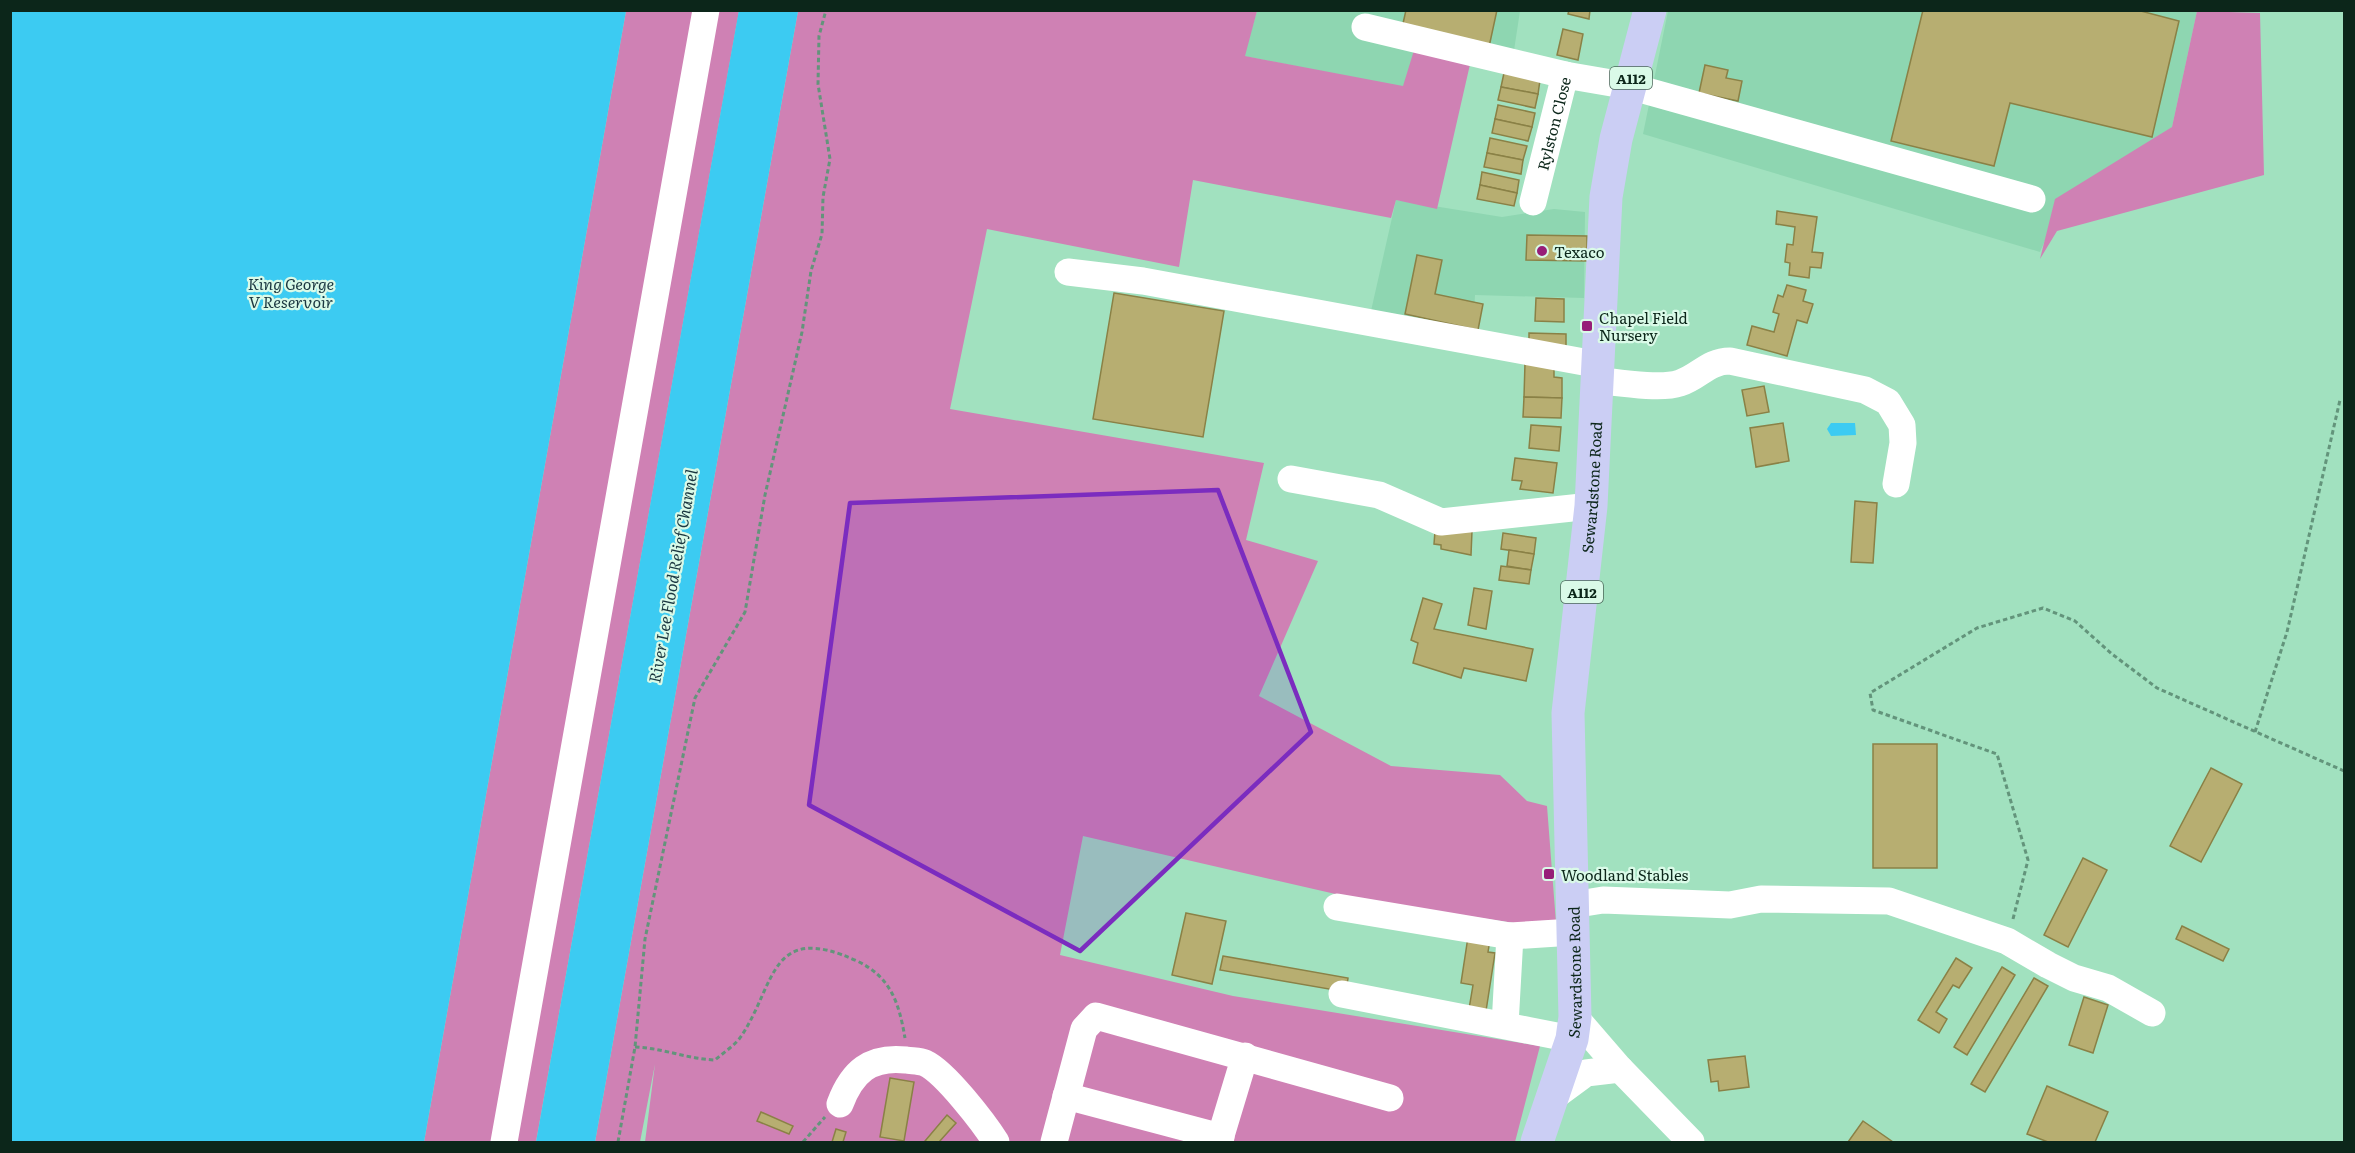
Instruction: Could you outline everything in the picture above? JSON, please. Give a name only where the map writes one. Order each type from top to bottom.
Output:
[{"type":"main road","name":"Sewardstone Road","points":[[1537,1143],[1574,1028],[1568,713],[1591,506],[1606,197],[1616,139],[1650,10]]},
{"type":"street","points":[[504,1143],[706,10]]},
{"type":"street","points":[[1365,27],[1565,75]]},
{"type":"street","name":"Rylston Close","points":[[1533,202],[1565,75],[1629,86],[2032,199]]},
{"type":"street","points":[[1068,272],[1143,281],[1668,385],[1681,383],[1719,361],[1730,361],[1865,390],[1888,402],[1902,425],[1903,443],[1896,484]]},
{"type":"street","points":[[1290,479],[1379,495],[1441,522],[1591,506]]},
{"type":"street","points":[[1337,907],[1510,936],[1573,919],[1603,900],[1730,905],[1761,899],[1889,901],[2007,941],[2074,978],[2108,988],[2152,1013]]},
{"type":"street","points":[[1505,1025],[1510,936]]},
{"type":"street","points":[[1342,994],[1505,1025],[1574,1028],[1620,1069],[1680,1138]]},
{"type":"street","points":[[1054,1143],[1084,1029],[1096,1016],[1390,1098]]},
{"type":"street","points":[[1066,1096],[1220,1140],[1245,1056]]},
{"type":"street","points":[[840,1104],[849,1083],[871,1063],[908,1061],[925,1063],[960,1094],[996,1143]]},
{"type":"street","points":[[1552,1098],[1586,1073],[1620,1069]]},
{"type":"path","points":[[618,1143],[635,1047],[645,939],[695,698],[746,612],[765,495],[802,332],[811,271],[822,234],[823,197],[830,159],[818,84],[819,36],[826,10]]},
{"type":"path","points":[[2255,732],[2287,632],[2340,400]]},
{"type":"path","points":[[2007,941],[2028,860],[1997,754],[1873,710],[1870,693],[1977,628],[2043,608],[2075,621],[2112,654],[2157,688],[2344,771]]},
{"type":"path","points":[[635,1047],[658,1048],[691,1059],[715,1059],[741,1036],[776,965],[794,951],[817,949],[843,955],[868,966],[891,987],[902,1023],[908,1061]]},
{"type":"path","points":[[803,1143],[820,1121],[840,1104]]},
{"type":"highlighted area","points":[[1218,490],[1311,732],[1080,951],[809,805],[850,503]]},
{"type":"shaded area","points":[[626,11],[739,11],[536,1142],[424,1142]]},
{"type":"shaded area","points":[[798,11],[1257,11],[1245,56],[1403,86],[1415,47],[1471,60],[1437,209],[1396,200],[1391,218],[1193,180],[1179,267],[987,229],[950,409],[1264,463],[1246,540],[1318,561],[1259,696],[1391,766],[1500,775],[1527,801],[1547,806],[1556,923],[1521,924],[1366,901],[1083,836],[1060,955],[1233,996],[1540,1046],[1515,1142],[645,1142],[655,1064],[640,1142],[595,1142]]},
{"type":"shaded area","points":[[1257,11],[1520,11],[1513,57],[1471,60],[1403,87],[1244,56]]},
{"type":"shaded area","points":[[1668,11],[2197,11],[2172,127],[2056,215],[2040,252],[1643,134]]},
{"type":"shaded area","points":[[2197,11],[2260,13],[2264,175],[2057,231],[2040,259],[2055,199],[2172,127]]},
{"type":"shaded area","points":[[1396,200],[1502,217],[1554,209],[1585,212],[1584,298],[1475,295],[1473,330],[1371,311]]},
{"type":"water","name":"River Lee Flood Relief Channel","points":[[739,10],[798,11],[595,1142],[536,1142]]},
{"type":"water","name":"King George V Reservoir","points":[[10,11],[626,11],[424,1142],[11,1142]]},
{"type":"water","points":[[1831,423],[1855,423],[1856,435],[1831,436],[1827,429]]},
{"type":"building","points":[[1406,10],[1497,10],[1489,47],[1402,28]]},
{"type":"building","points":[[1569,10],[1590,10],[1589,19],[1568,14]]},
{"type":"building","points":[[1923,10],[2137,10],[2179,21],[2152,137],[2010,103],[1994,166],[1891,141]]},
{"type":"building","points":[[1563,29],[1583,34],[1578,60],[1557,55]]},
{"type":"building","points":[[1705,65],[1728,70],[1726,78],[1742,81],[1738,101],[1699,93]]},
{"type":"building","points":[[1504,73],[1540,80],[1538,94],[1501,87]]},
{"type":"building","points":[[1501,87],[1538,94],[1535,108],[1498,100]]},
{"type":"building","points":[[1498,105],[1535,113],[1532,127],[1495,119]]},
{"type":"building","points":[[1495,119],[1532,127],[1528,141],[1492,133]]},
{"type":"building","points":[[1490,138],[1527,146],[1523,160],[1487,153]]},
{"type":"building","points":[[1487,153],[1523,160],[1521,174],[1484,167]]},
{"type":"building","points":[[1482,172],[1519,180],[1517,193],[1480,185]]},
{"type":"building","points":[[1480,185],[1517,193],[1514,206],[1477,199]]},
{"type":"building","points":[[1777,211],[1817,217],[1812,252],[1823,253],[1821,268],[1810,267],[1809,278],[1789,275],[1790,263],[1785,262],[1787,244],[1793,245],[1795,227],[1776,224]]},
{"type":"building","points":[[1527,235],[1587,236],[1587,261],[1526,260]]},
{"type":"building","points":[[1417,255],[1442,260],[1435,294],[1483,304],[1478,330],[1405,314]]},
{"type":"building","points":[[1787,285],[1806,290],[1803,301],[1813,304],[1807,323],[1797,320],[1787,356],[1747,345],[1752,326],[1774,332],[1779,314],[1773,312],[1778,295],[1783,297]]},
{"type":"building","points":[[1114,293],[1224,311],[1203,437],[1093,419]]},
{"type":"building","points":[[1536,298],[1564,299],[1564,322],[1535,321]]},
{"type":"building","points":[[1529,333],[1566,334],[1566,350],[1529,350]]},
{"type":"building","points":[[1525,363],[1554,364],[1554,377],[1562,378],[1562,398],[1524,397]]},
{"type":"building","points":[[1764,386],[1769,412],[1747,416],[1742,390]]},
{"type":"building","points":[[1524,397],[1562,398],[1561,418],[1523,417]]},
{"type":"building","points":[[1783,423],[1789,461],[1756,467],[1750,428]]},
{"type":"building","points":[[1531,425],[1561,427],[1559,451],[1529,448]]},
{"type":"building","points":[[1515,458],[1557,463],[1553,493],[1520,489],[1522,481],[1512,480]]},
{"type":"building","points":[[1855,501],[1877,503],[1873,563],[1851,562]]},
{"type":"building","points":[[1435,531],[1472,531],[1471,555],[1441,549],[1441,545],[1434,544]]},
{"type":"building","points":[[1503,533],[1536,538],[1534,554],[1501,549]]},
{"type":"building","points":[[1509,550],[1534,554],[1531,570],[1507,566]]},
{"type":"building","points":[[1501,566],[1531,570],[1529,584],[1499,580]]},
{"type":"building","points":[[1474,588],[1492,591],[1486,629],[1468,625]]},
{"type":"building","points":[[1423,598],[1442,604],[1434,629],[1533,649],[1526,681],[1464,668],[1461,678],[1413,663],[1418,643],[1411,640]]},
{"type":"building","points":[[1873,744],[1937,744],[1937,868],[1873,868]]},
{"type":"building","points":[[2211,768],[2242,784],[2201,862],[2170,846]]},
{"type":"building","points":[[2083,858],[2107,870],[2068,947],[2044,935]]},
{"type":"building","points":[[1186,913],[1226,921],[1212,984],[1172,975]]},
{"type":"building","points":[[2182,926],[2229,949],[2223,961],[2176,939]]},
{"type":"building","points":[[1468,937],[1490,940],[1488,952],[1495,953],[1486,1011],[1469,1009],[1473,985],[1461,983]]},
{"type":"building","points":[[1223,956],[1348,978],[1346,992],[1220,970]]},
{"type":"building","points":[[1956,958],[1972,968],[1959,988],[1953,985],[1936,1012],[1947,1019],[1939,1033],[1918,1020]]},
{"type":"building","points":[[2002,967],[2015,975],[1967,1055],[1954,1047]]},
{"type":"building","points":[[2034,978],[2048,986],[1985,1092],[1971,1084]]},
{"type":"building","points":[[2084,997],[2108,1005],[2093,1053],[2069,1045]]},
{"type":"building","points":[[1745,1056],[1749,1087],[1719,1091],[1718,1081],[1711,1082],[1708,1060]]},
{"type":"building","points":[[890,1078],[914,1082],[904,1141],[880,1137]]},
{"type":"building","points":[[2047,1086],[2108,1112],[2095,1142],[2048,1142],[2027,1134]]},
{"type":"building","points":[[761,1112],[793,1126],[789,1134],[757,1121]]},
{"type":"building","points":[[947,1115],[956,1123],[939,1142],[925,1141]]},
{"type":"building","points":[[1863,1121],[1893,1142],[1848,1142]]},
{"type":"building","points":[[836,1129],[846,1132],[843,1142],[832,1142]]},
{"type":"place","name":"Texaco","points":[[1542,251]]},
{"type":"place","name":"Chapel Field Nursery","points":[[1587,326]]},
{"type":"place","name":"Woodland Stables","points":[[1549,874]]}]
